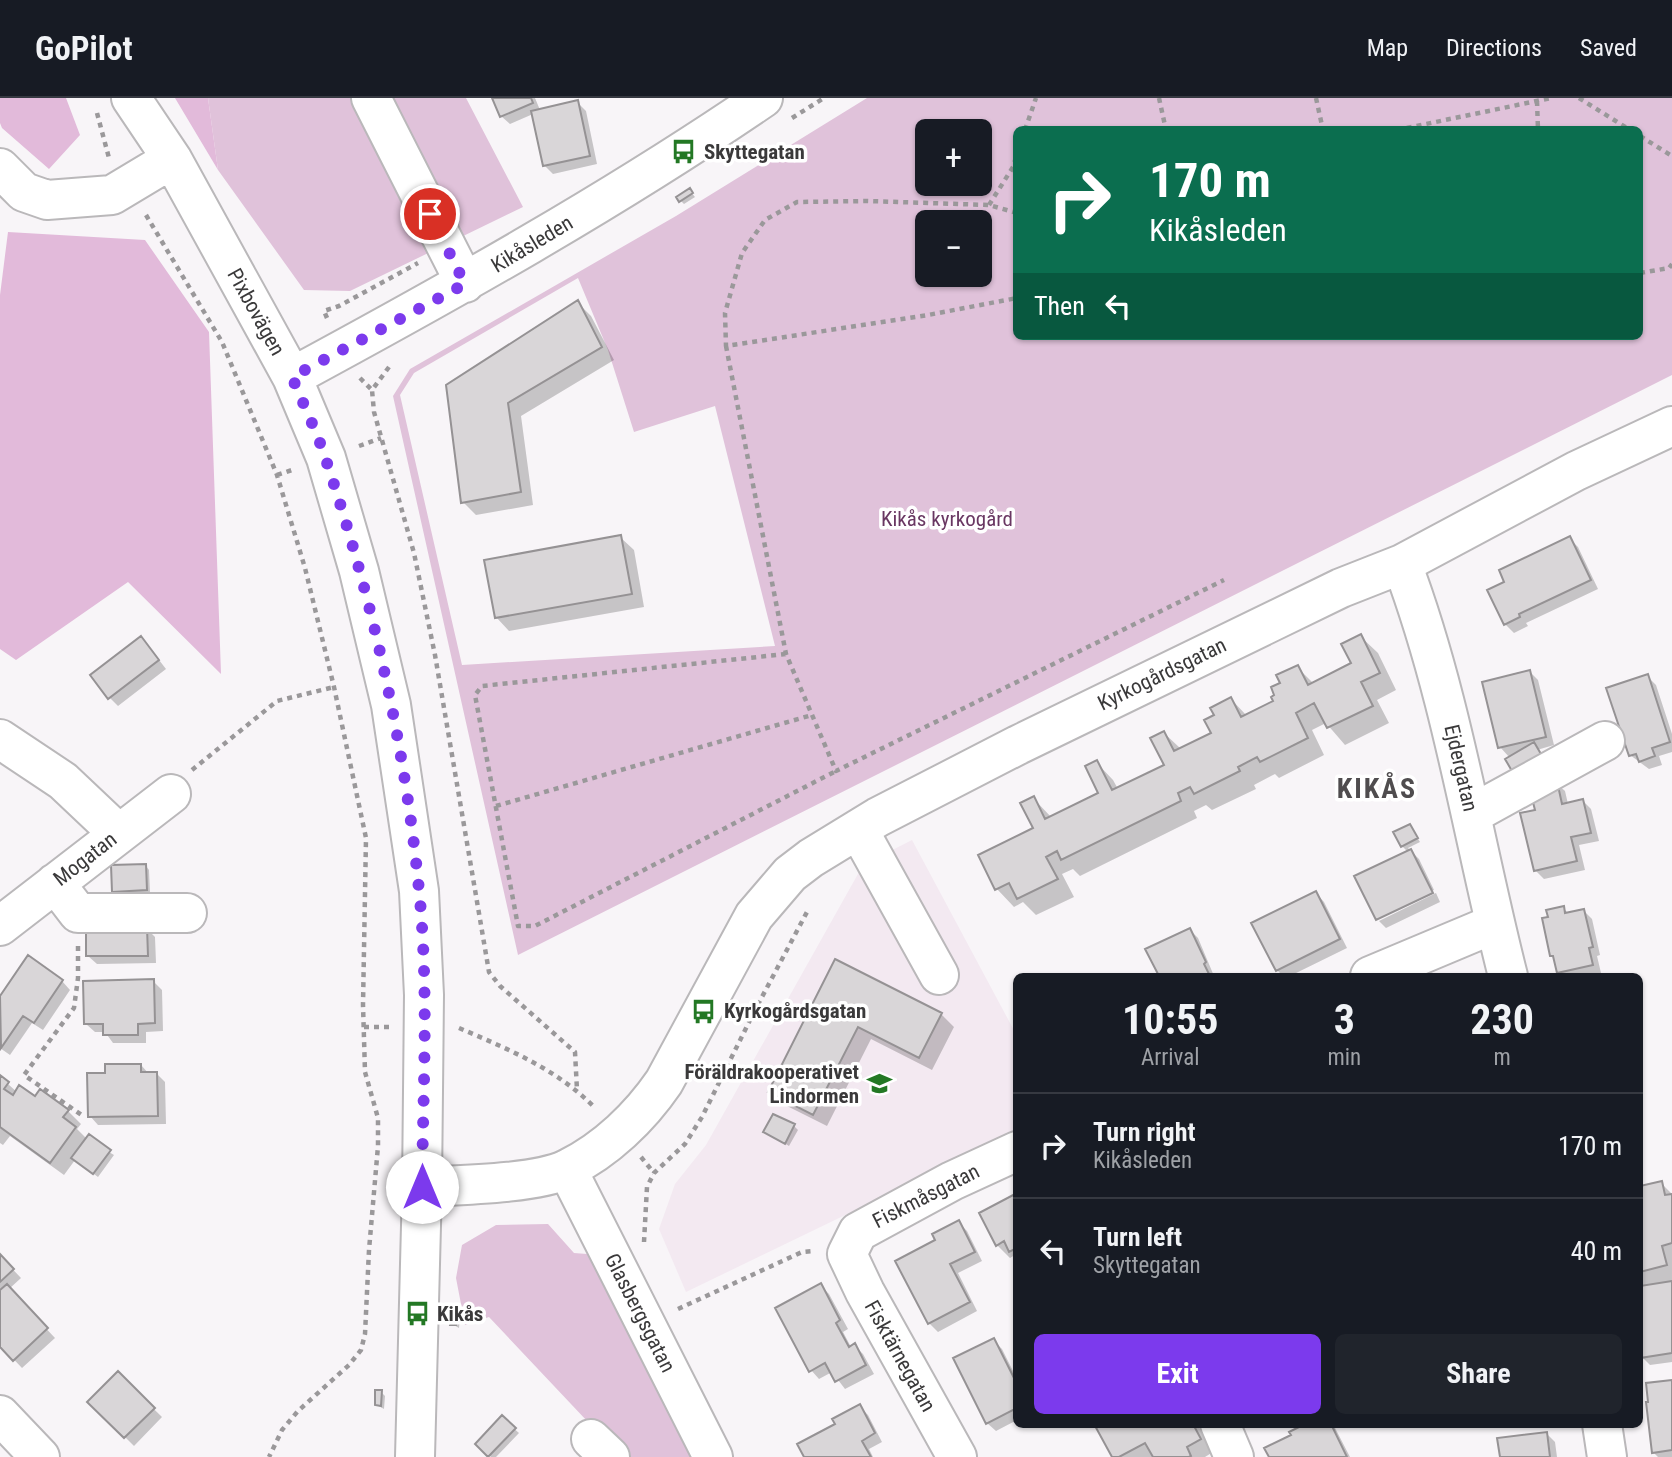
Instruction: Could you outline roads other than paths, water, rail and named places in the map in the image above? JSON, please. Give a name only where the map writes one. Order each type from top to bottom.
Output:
[{"type":"street","points":[[371,98],[465,284]]},
{"type":"street","name":"Pixbovägen","points":[[114,104],[172,159],[292,377],[326,458],[359,571],[391,705],[419,891],[424,995],[415,1457]]},
{"type":"street","name":"Kikåsleden","points":[[292,377],[465,284],[684,152],[776,109]]},
{"type":"street","points":[[0,168],[24,192],[47,200],[112,195],[172,159]]},
{"type":"street","name":"Kyrkogårdsgatan","points":[[422,1187],[541,1177],[567,1169],[620,1133],[648,1105],[664,1082],[754,916],[790,874],[858,829],[1160,675],[1341,588],[1402,564],[1576,471],[1672,426]]},
{"type":"street","name":"Ejdergatan","points":[[1402,564],[1421,614],[1439,678],[1507,973]]},
{"type":"street","points":[[0,738],[63,781],[118,833]]},
{"type":"street","points":[[1472,814],[1605,741]]},
{"type":"street","name":"Mogatan","points":[[0,926],[171,794]]},
{"type":"street","points":[[858,829],[939,975]]},
{"type":"street","points":[[55,883],[78,913],[187,912]]},
{"type":"street","points":[[1377,973],[1494,924]]},
{"type":"street","name":"Fiskmåsgatan","points":[[847,1254],[858,1232],[952,1181],[1013,1153]]},
{"type":"street","name":"Glasbergsgatan","points":[[567,1169],[713,1457]]},
{"type":"street","name":"Fisktärnegatan","points":[[847,1254],[865,1293],[957,1457]]},
{"type":"street","points":[[0,1415],[40,1457]]},
{"type":"street","points":[[1222,1428],[1234,1457]]},
{"type":"street","points":[[1603,1428],[1607,1457]]},
{"type":"place","name":"Skyttegatan","points":[[684,152]]},
{"type":"place","name":"Kyrkogårdsgatan","points":[[704,1011]]},
{"type":"place","name":"Föräldrakooperativet Lindormen","points":[[879,1084]]},
{"type":"place","name":"Kikås","points":[[417,1314]]},
{"type":"district","name":"KIKÅS","points":[[1377,788]]},
{"type":"park label","name":"Kikås kyrkogård","points":[[947,519]]}]
